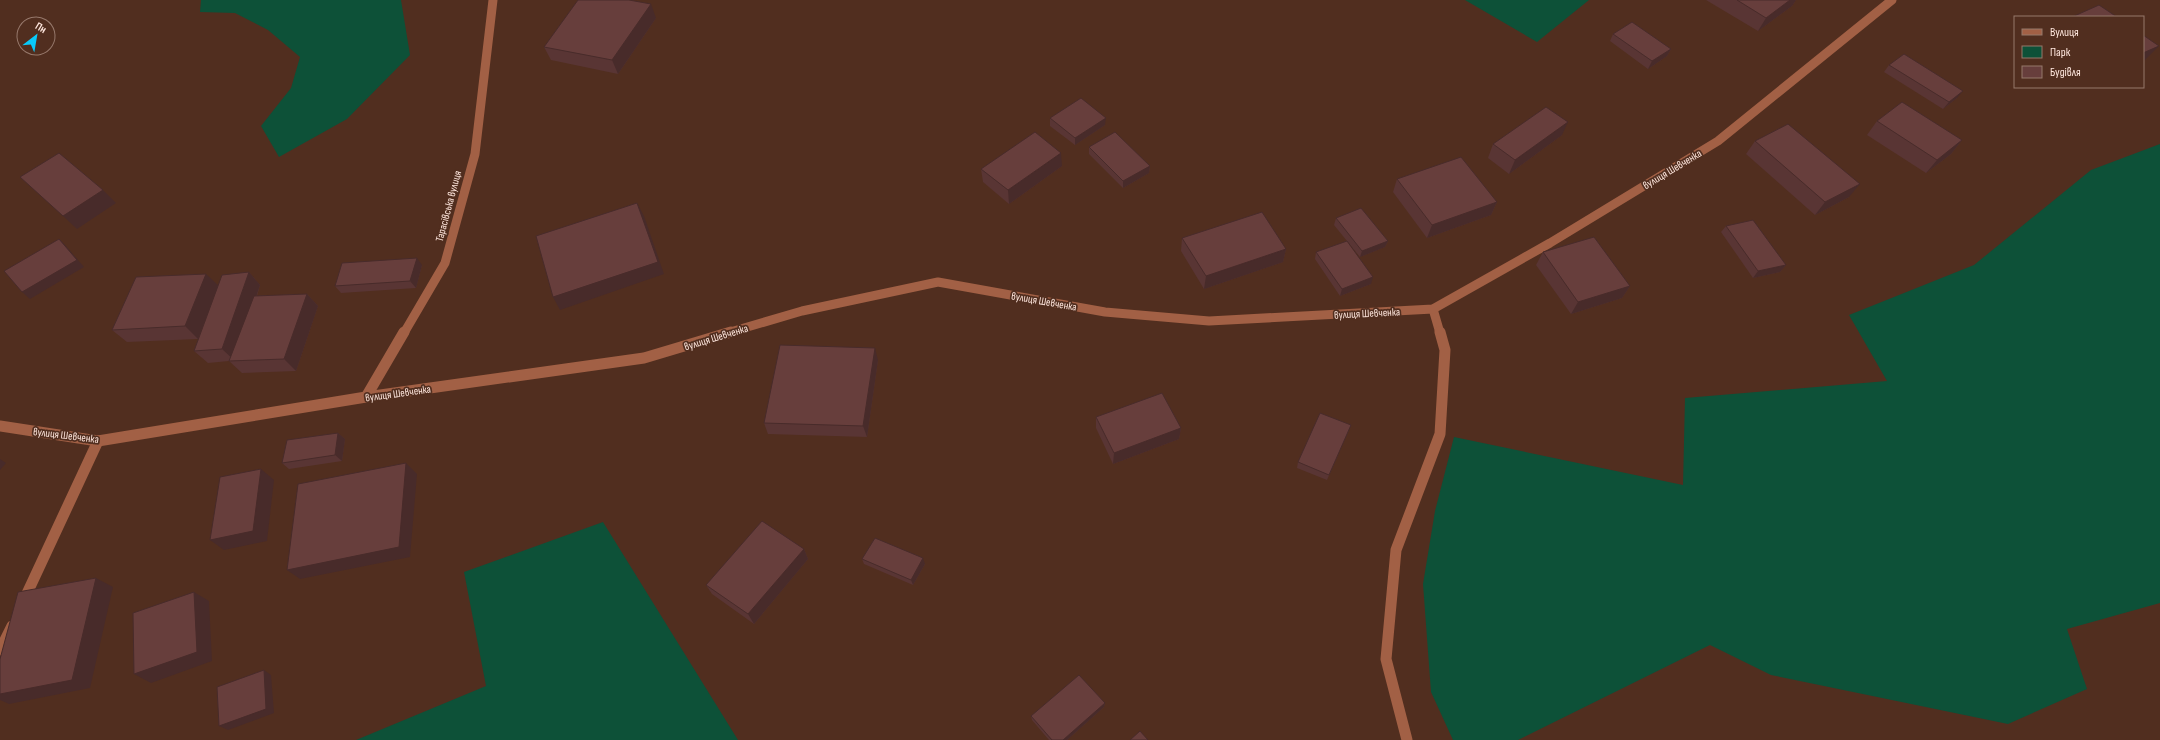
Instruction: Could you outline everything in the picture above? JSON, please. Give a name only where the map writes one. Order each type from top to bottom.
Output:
[{"type":"street","name":"Тарасівська вулиця","points":[[366,397],[445,263],[475,154],[493,0]]},
{"type":"street","name":"вулиця Шевченка","points":[[0,426],[98,441],[366,397],[644,358],[802,311],[938,282],[1105,312],[1209,321],[1433,309],[1550,243],[1718,141],[1892,0]]},
{"type":"street","points":[[1407,740],[1386,659],[1396,550],[1440,434],[1445,350],[1433,309]]},
{"type":"street","points":[[0,650],[98,441]]},
{"type":"green space","points":[[201,0],[401,0],[410,55],[347,119],[279,157],[261,126],[291,88],[300,57],[268,30],[235,13],[200,12]]},
{"type":"green space","points":[[1465,0],[1589,0],[1537,42]]},
{"type":"green space","points":[[2160,144],[2160,603],[2067,629],[2087,689],[2008,724],[1771,675],[1710,645],[1518,740],[1453,740],[1431,692],[1423,584],[1435,511],[1454,437],[1683,485],[1685,398],[1887,381],[1849,315],[1974,265],[2091,170]]},
{"type":"green space","points":[[603,522],[738,740],[356,740],[486,686],[464,572]]},
{"type":"building","points":[[578,0],[629,0],[651,4],[612,60],[544,47]]},
{"type":"building","points":[[1737,0],[1790,0],[1766,18]]},
{"type":"building","points":[[2099,5],[2116,16],[2074,16]]},
{"type":"building","points":[[1632,22],[1671,49],[1652,61],[1613,34]]},
{"type":"building","points":[[2144,36],[2159,46],[2144,53]]},
{"type":"building","points":[[1904,54],[1963,91],[1949,102],[1889,65]]},
{"type":"building","points":[[1081,98],[1106,118],[1075,138],[1050,118]]},
{"type":"building","points":[[1902,102],[1962,140],[1937,160],[1877,121]]},
{"type":"building","points":[[1546,107],[1568,122],[1515,160],[1493,144]]},
{"type":"building","points":[[1788,124],[1860,184],[1825,202],[1755,141]]},
{"type":"building","points":[[1035,132],[1061,153],[1008,190],[981,169]]},
{"type":"building","points":[[1115,132],[1150,166],[1123,181],[1089,147]]},
{"type":"building","points":[[59,153],[103,190],[63,216],[20,177]]},
{"type":"building","points":[[1461,157],[1497,202],[1432,225],[1397,179]]},
{"type":"building","points":[[637,203],[658,262],[553,297],[536,236]]},
{"type":"building","points":[[1361,208],[1388,241],[1362,251],[1336,218]]},
{"type":"building","points":[[1262,212],[1286,249],[1206,276],[1182,238]]},
{"type":"building","points":[[1753,220],[1786,265],[1758,271],[1726,226]]},
{"type":"building","points":[[1594,237],[1630,286],[1578,302],[1543,252]]},
{"type":"building","points":[[59,239],[77,260],[22,292],[4,271]]},
{"type":"building","points":[[1347,241],[1373,277],[1342,289],[1316,252]]},
{"type":"building","points":[[417,258],[410,281],[335,286],[342,263]]},
{"type":"building","points":[[249,272],[222,349],[194,351],[222,275]]},
{"type":"building","points":[[206,274],[185,326],[112,330],[136,277]]},
{"type":"building","points":[[307,294],[284,359],[229,361],[254,296]]},
{"type":"building","points":[[780,345],[875,348],[863,426],[764,423]]},
{"type":"building","points":[[1162,393],[1181,428],[1114,453],[1096,417]]},
{"type":"building","points":[[1320,413],[1351,425],[1329,475],[1298,462]]},
{"type":"building","points":[[338,433],[335,455],[282,463],[287,440]]},
{"type":"building","points":[[406,463],[399,547],[287,570],[298,484]]},
{"type":"building","points":[[261,469],[253,531],[210,540],[220,477]]},
{"type":"building","points":[[762,521],[804,549],[748,614],[706,585]]},
{"type":"building","points":[[875,538],[923,558],[911,580],[862,559]]},
{"type":"building","points":[[96,578],[72,680],[0,694],[0,659],[18,592]]},
{"type":"building","points":[[194,592],[197,652],[134,674],[133,613]]},
{"type":"building","points":[[264,670],[266,709],[219,726],[217,687]]},
{"type":"building","points":[[1079,675],[1105,703],[1063,740],[1052,740],[1031,716]]},
{"type":"building","points":[[1140,731],[1148,740],[1130,740]]}]
